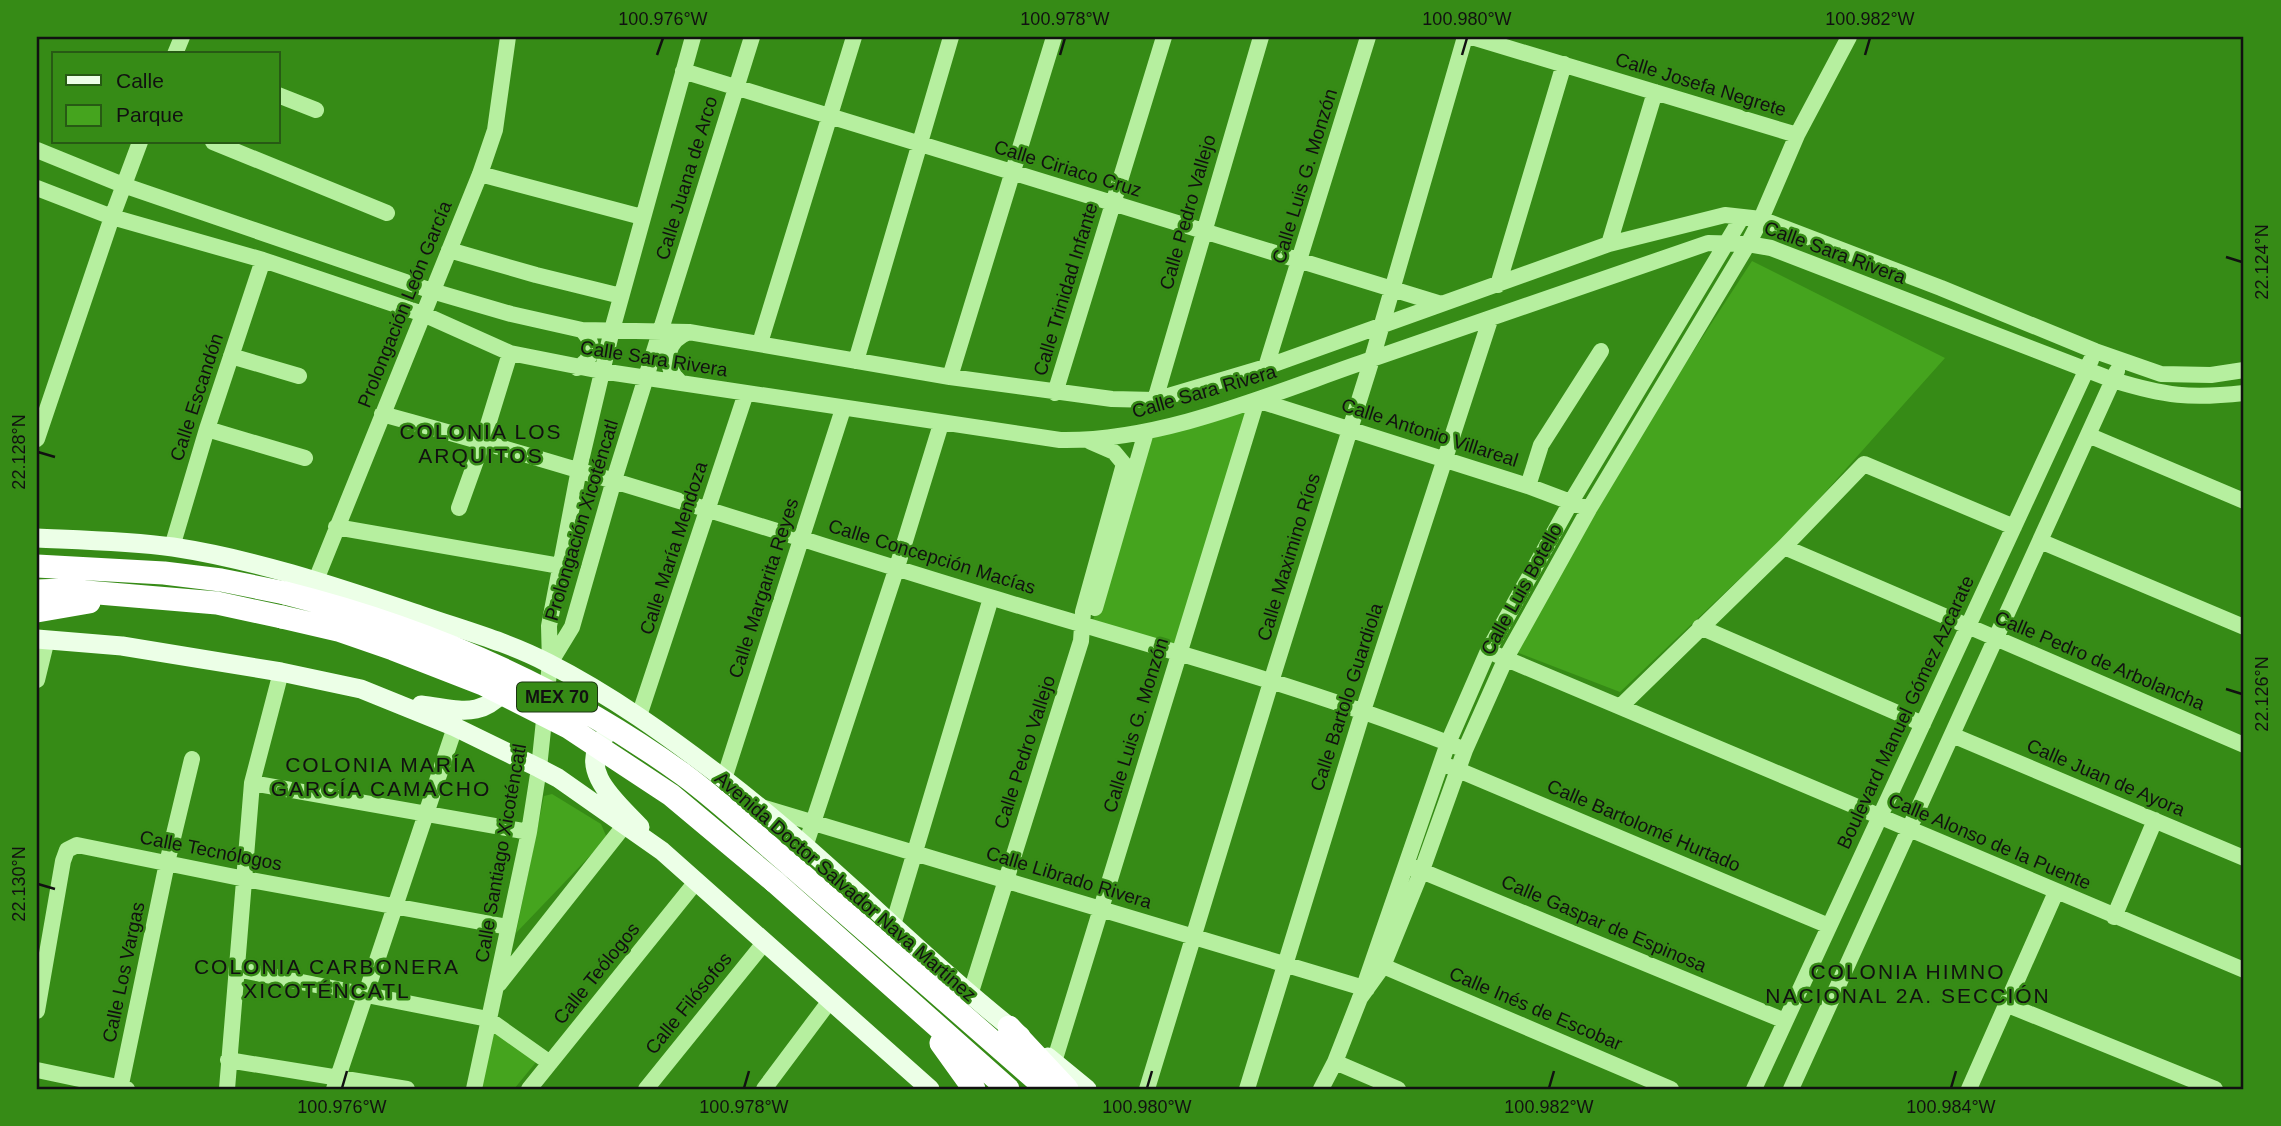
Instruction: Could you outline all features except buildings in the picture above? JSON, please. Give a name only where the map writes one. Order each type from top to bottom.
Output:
[{"type":"highway","points":[[37,556],[164,573]]},
{"type":"highway","name":"Avenida Doctor Salvador Nava Martínez","points":[[37,566],[164,573],[221,580],[285,593],[347,609],[418,633],[540,687],[684,776],[793,867],[1047,1089]]},
{"type":"highway","name":"MEX 70","points":[[37,591],[63,590],[217,603],[338,630],[483,684],[568,727],[671,795],[1008,1089]]},
{"type":"highway","points":[[37,611],[75,603],[151,597]]},
{"type":"highway","points":[[916,1009],[974,1089]]},
{"type":"highway","points":[[1009,1027],[1067,1089]]},
{"type":"main road","name":"Avenida Doctor Salvador Nava Martínez","points":[[37,538],[172,547],[235,558],[316,580],[550,663],[639,716],[759,806],[970,995],[1087,1089]]},
{"type":"main road","points":[[395,702],[458,710],[481,710],[497,701],[511,685],[514,662],[512,657],[466,631]]},
{"type":"main road","points":[[42,639],[122,646],[361,688],[455,727],[558,778],[662,851]]},
{"type":"main road","points":[[672,740],[626,724],[612,728],[598,744],[594,767],[599,783],[695,883],[930,1089]]},
{"type":"street","name":"Prolongación León García","points":[[316,580],[480,174],[495,130],[508,37]]},
{"type":"street","points":[[626,331],[621,296],[692,37]]},
{"type":"street","name":"Calle Juana de Arco","points":[[661,332],[752,37]]},
{"type":"street","points":[[760,343],[854,37]]},
{"type":"street","points":[[856,361],[951,37]]},
{"type":"street","points":[[950,377],[1054,37]]},
{"type":"street","name":"Calle Trinidad Infante","points":[[1055,393],[1164,37]]},
{"type":"street","name":"Calle Pedro Vallejo","points":[[1154,400],[1261,37]]},
{"type":"street","name":"Calle Luis G. Monzón","points":[[1266,367],[1368,37]]},
{"type":"street","name":"Calle Maximino Ríos","points":[[1147,1089],[1270,682],[1372,359],[1465,37]]},
{"type":"street","name":"Calle Josefa Negrete","points":[[1472,37],[1797,135]]},
{"type":"street","name":"Calle Luis Botello","points":[[1321,1089],[1335,1062],[1414,868],[1506,658],[1589,509],[1748,244],[1797,135],[1845,40]]},
{"type":"street","points":[[1498,285],[1564,64]]},
{"type":"street","name":"Calle Ciriaco Cruz","points":[[683,71],[1441,304]]},
{"type":"street","points":[[1609,244],[1655,92]]},
{"type":"street","points":[[280,97],[316,110]]},
{"type":"street","points":[[37,439],[44,389],[140,144]]},
{"type":"street","points":[[218,144],[387,213]]},
{"type":"street","name":"Calle Sara Rivera","points":[[37,150],[123,185],[432,291],[511,314],[582,330],[689,332],[950,377],[1111,399],[1154,400],[1266,367],[1609,244],[1726,215],[1761,219],[1941,288],[2122,362],[2161,374],[2211,375],[2244,370]]},
{"type":"street","points":[[480,174],[642,217]]},
{"type":"street","name":"Calle Sara Rivera","points":[[37,188],[112,217],[263,261],[423,314],[510,353],[601,372],[649,372],[680,382],[746,393],[1060,440],[1088,441],[1146,432],[1257,400],[1708,243],[1748,244],[1771,248],[2113,380],[2158,394],[2203,398],[2244,393]]},
{"type":"street","name":"Calle Luis Botello","points":[[1363,992],[1383,966],[1414,868],[1441,763],[1488,651],[1571,502],[1742,217]]},
{"type":"street","points":[[449,250],[621,296]]},
{"type":"street","name":"Calle Escandón","points":[[172,547],[207,429],[263,261]]},
{"type":"street","points":[[621,296],[626,331]]},
{"type":"street","name":"Calle Bartolo Guardiola","points":[[1247,1089],[1363,711],[1490,320]]},
{"type":"street","points":[[577,368],[588,359],[592,348],[589,337],[582,330]]},
{"type":"street","points":[[626,331],[648,343],[649,372]]},
{"type":"street","name":"Prolongación Xicoténcatl","points":[[550,663],[549,626],[601,372],[606,354],[616,338],[626,331]]},
{"type":"street","name":"Prolongación Xicoténcatl","points":[[550,663],[572,627],[614,480],[661,332]]},
{"type":"street","points":[[680,382],[668,367],[668,354],[674,341],[689,332]]},
{"type":"street","points":[[1528,486],[1541,445],[1601,351]]},
{"type":"street","name":"Boulevard Manuel Gómez Azcarate","points":[[1754,1089],[2095,351]]},
{"type":"street","points":[[459,508],[510,353]]},
{"type":"street","points":[[231,356],[299,376]]},
{"type":"street","points":[[1791,1089],[2122,362]]},
{"type":"street","name":"Calle María Mendoza","points":[[639,716],[746,393]]},
{"type":"street","name":"Calle Luis G. Monzón","points":[[1055,1062],[1257,400]]},
{"type":"street","name":"Calle Antonio Villareal","points":[[1257,400],[1528,486],[1589,509]]},
{"type":"street","name":"Calle Margarita Reyes","points":[[724,779],[843,409]]},
{"type":"street","name":"Calle Concepción Macías","points":[[382,414],[579,469],[897,567],[1085,631],[1178,653],[1363,711],[1465,750]]},
{"type":"street","points":[[805,847],[941,424]]},
{"type":"street","points":[[207,429],[305,458]]},
{"type":"street","name":"Calle Pedro Vallejo","points":[[970,995],[1146,432]]},
{"type":"street","points":[[2088,435],[2244,501]]},
{"type":"street","name":"Calle Pedro Vallejo","points":[[1085,631],[1083,612],[1124,464],[1114,452],[1088,441]]},
{"type":"street","points":[[1620,707],[1784,547],[1864,464],[2014,527]]},
{"type":"street","points":[[336,527],[561,566]]},
{"type":"street","points":[[2040,541],[2244,627]]},
{"type":"street","name":"Calle Pedro de Arbolancha","points":[[1784,547],[2244,745]]},
{"type":"street","points":[[893,925],[991,597]]},
{"type":"street","points":[[1700,627],[1923,724]]},
{"type":"street","points":[[37,680],[42,639]]},
{"type":"street","name":"Calle Alonso de la Puente","points":[[1488,651],[2244,970]]},
{"type":"street","name":"Calle Santiago Xicoténcatl","points":[[474,1089],[529,832],[550,663]]},
{"type":"street","points":[[227,1089],[253,783],[281,672]]},
{"type":"street","points":[[336,1083],[455,727]]},
{"type":"street","name":"Calle Juan de Ayora","points":[[1952,734],[2244,858]]},
{"type":"street","name":"Calle Los Vargas","points":[[122,1089],[167,863],[192,759]]},
{"type":"street","name":"Calle Bartolomé Hurtado","points":[[1441,763],[1829,926]]},
{"type":"street","points":[[253,783],[529,832]]},
{"type":"street","name":"Calle Librado Rivera","points":[[759,806],[1286,963],[1363,992]]},
{"type":"street","points":[[2114,917],[2155,821]]},
{"type":"street","points":[[497,986],[624,826]]},
{"type":"street","name":"Calle Tecnólogos","points":[[37,1011],[63,861],[67,850],[77,845],[508,927]]},
{"type":"street","name":"Calle Gaspar de Espinosa","points":[[1414,868],[1785,1021]]},
{"type":"street","name":"Calle Teólogos","points":[[529,1089],[695,883]]},
{"type":"street","points":[[1969,1089],[2056,892]]},
{"type":"street","name":"Calle Filósofos","points":[[646,1089],[764,943]]},
{"type":"street","name":"Calle Inés de Escobar","points":[[1383,966],[1671,1089]]},
{"type":"street","points":[[236,969],[488,1019],[550,1063]]},
{"type":"street","points":[[764,1089],[829,1002]]},
{"type":"street","points":[[2008,1005],[2215,1089]]},
{"type":"street","points":[[228,1060],[336,1083],[407,1089]]},
{"type":"street","points":[[1335,1062],[1398,1089]]},
{"type":"street","points":[[37,1070],[122,1089]]},
{"type":"green space","points":[[1752,261],[1945,358],[1794,527],[1620,692],[1511,650],[1590,510]]},
{"type":"green space","points":[[1252,404],[1178,652],[1091,627],[1148,436]]},
{"type":"green space","points":[[552,794],[601,824],[607,838],[516,933],[544,796]]},
{"type":"green space","points":[[494,1029],[537,1061],[514,1089],[481,1089]]},
{"type":"district","name":"COLONIA LOS ARQUITOS","points":[[481,444]]},
{"type":"district","name":"COLONIA MARÍA GARCÍA CAMACHO","points":[[381,777]]},
{"type":"district","name":"COLONIA CARBONERA XICOTÉNCATL","points":[[327,979]]},
{"type":"district","name":"COLONIA HIMNO NACIONAL 2A. SECCIÓN","points":[[1908,984]]}]
